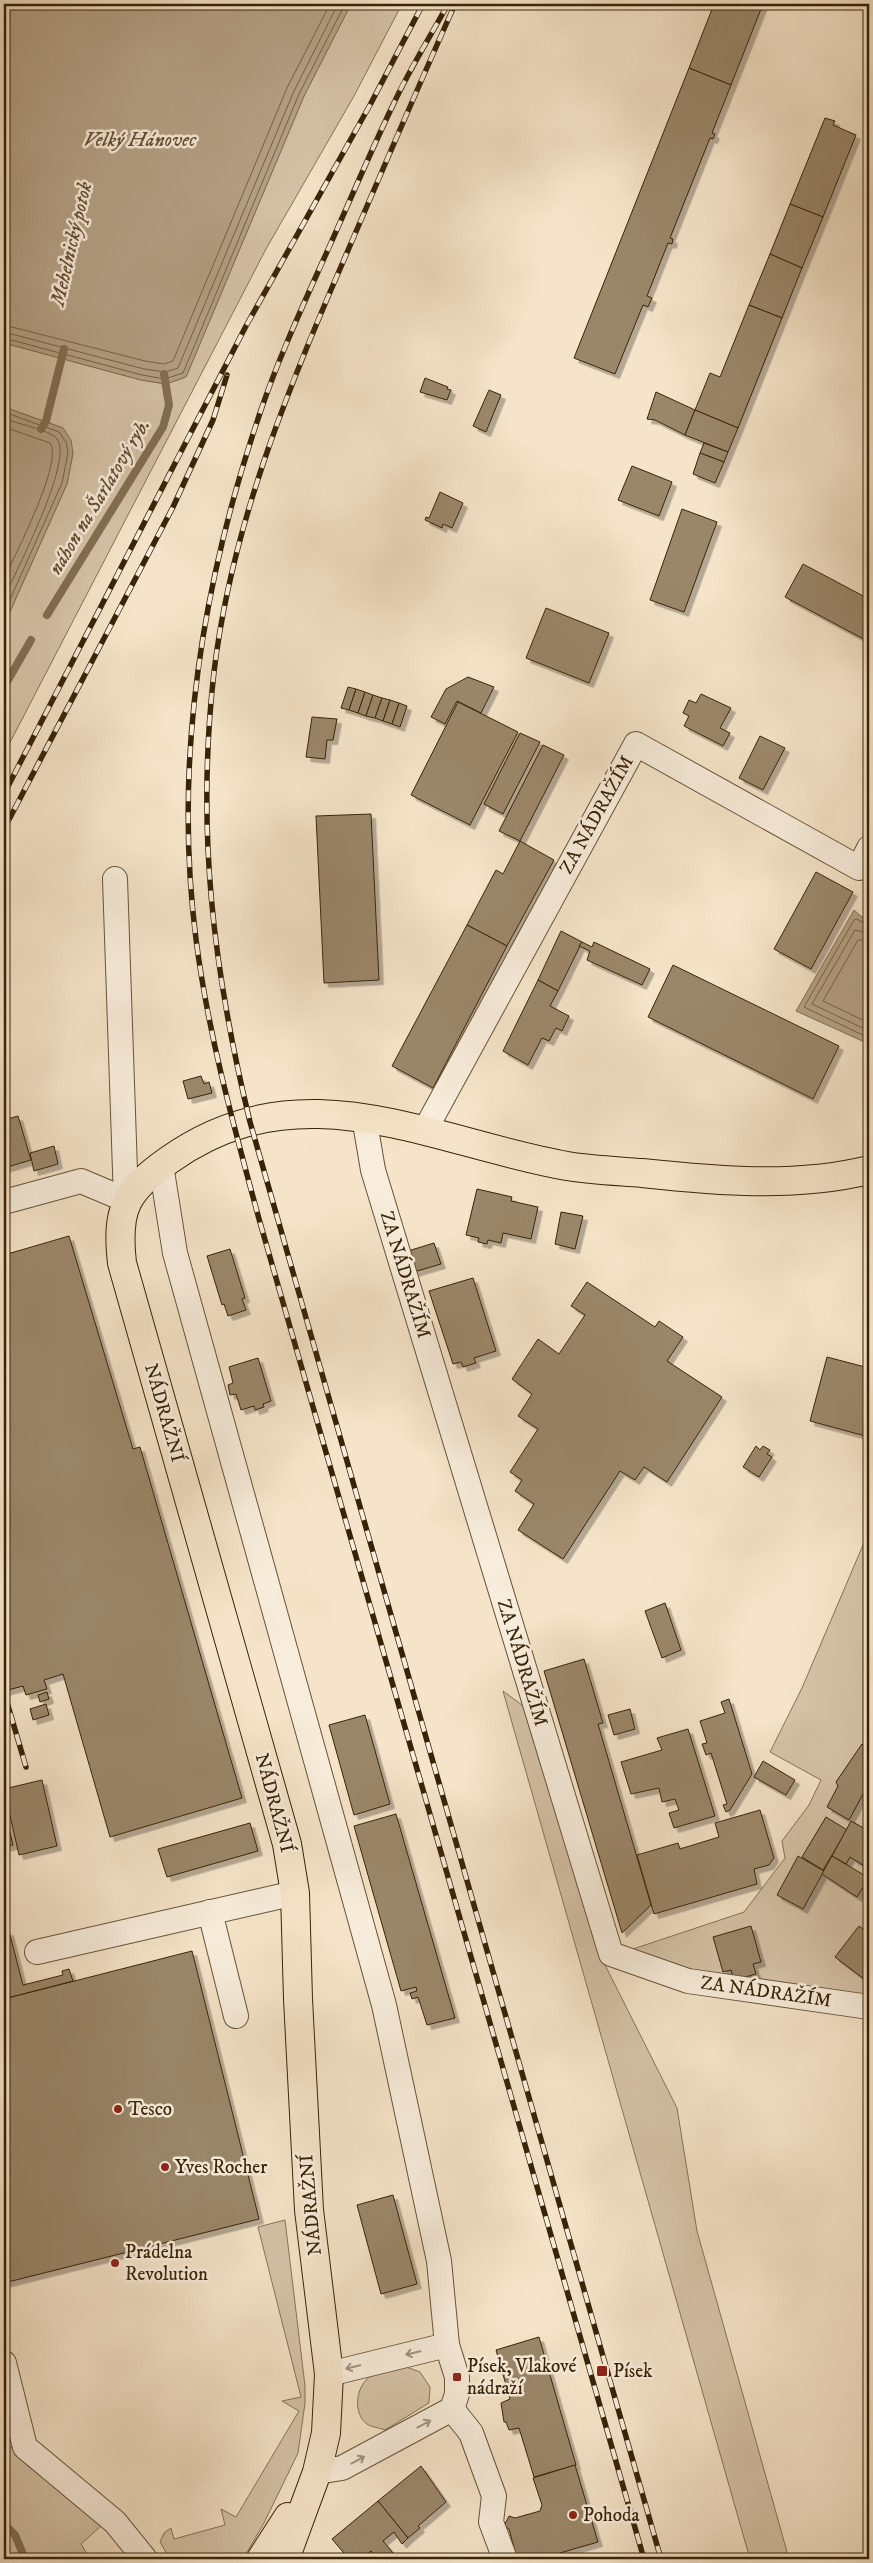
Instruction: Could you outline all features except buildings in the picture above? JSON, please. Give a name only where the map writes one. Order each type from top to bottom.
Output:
[{"type":"main road","points":[[126,1200],[161,1165],[189,1145],[233,1126],[302,1114],[364,1116],[567,1166],[733,1182],[847,1175],[869,1170]]},
{"type":"main road","name":"NÁDRAŽNÍ","points":[[126,1200],[118,1233],[122,1263],[287,1844],[295,1893],[298,1999],[309,2210],[329,2374],[326,2433],[316,2472],[285,2559]]},
{"type":"main road","name":"NÁDRAŽNÍ","points":[[261,2559],[316,2472]]},
{"type":"street","name":"ZA NÁDRAŽÍM","points":[[425,1130],[636,744],[860,868],[869,848]]},
{"type":"street","points":[[4,1202],[80,1181],[126,1200],[115,879]]},
{"type":"street","name":"ZA NÁDRAŽÍM","points":[[364,1116],[373,1170],[611,1954],[688,1981],[869,2007]]},
{"type":"street","points":[[161,1165],[175,1253],[384,2005],[439,2261],[447,2345],[457,2377],[457,2394],[452,2409],[342,2468],[316,2472]]},
{"type":"street","points":[[37,1952],[295,1893]]},
{"type":"street","points":[[210,1912],[236,2016]]},
{"type":"street","points":[[329,2374],[447,2345]]},
{"type":"street","points":[[4,2362],[25,2447],[116,2522],[145,2559]]},
{"type":"street","points":[[452,2409],[471,2433],[494,2496],[491,2522],[505,2559]]},
{"type":"shaded area","points":[[351,4],[402,4],[354,96],[266,249],[4,754],[4,625],[67,484],[73,453],[63,428],[4,407],[4,343],[141,380],[166,384],[186,377],[304,96]]},
{"type":"shaded area","points":[[869,1531],[869,2007],[751,1991],[627,1951],[744,1912],[785,1858],[782,1841],[809,1805],[821,1780],[770,1752],[802,1688]]},
{"type":"shaded area","points":[[503,1691],[526,1708],[599,1953],[677,2108],[697,2231],[789,2559],[750,2559]]},
{"type":"shaded area","points":[[285,2220],[305,2386],[305,2403],[298,2453],[264,2523],[243,2559],[170,2559],[160,2542],[164,2533],[171,2528],[174,2539],[225,2525],[221,2509],[236,2517],[299,2411],[282,2401],[301,2397],[258,2227]]},
{"type":"shaded area","points":[[406,2367],[420,2372],[430,2387],[429,2403],[385,2430],[367,2424],[359,2413],[358,2406],[359,2392],[366,2380],[375,2374]]},
{"type":"shaded area","points":[[16,2446],[27,2465],[102,2525],[81,2544],[90,2559],[4,2559],[4,2449]]},
{"type":"water","name":"Velký Hánovec","points":[[4,4],[351,4],[304,96],[186,377],[166,384],[141,380],[4,343]]},
{"type":"water","points":[[4,407],[63,428],[71,440],[73,453],[67,484],[4,625]]},
{"type":"water","points":[[854,910],[869,923],[869,1044],[796,1011]]},
{"type":"waterway","name":"Mehelnický potok","points":[[41,429],[46,421],[64,349]]},
{"type":"waterway","name":"náhon na Šarlatový ryb.","points":[[47,615],[163,427],[169,405],[164,374]]},
{"type":"waterway","name":"náhon na Šarlatový ryb.","points":[[4,687],[31,640]]},
{"type":"waterway","name":"Mehelnický potok","points":[[4,2524],[15,2535],[25,2559]]},
{"type":"railway","points":[[4,794],[246,326],[370,105],[423,4]]},
{"type":"railway","points":[[448,4],[399,92],[303,306],[268,389],[241,474],[223,539],[209,604],[198,671],[191,738],[188,805],[190,872],[201,975],[231,1115],[259,1219],[644,2559]]},
{"type":"railway","points":[[452,11],[301,361],[247,514],[233,566],[214,672],[207,787],[211,899],[226,1009],[250,1122],[661,2559]]},
{"type":"railway","points":[[4,829],[173,507],[213,420],[227,375]]},
{"type":"railway","points":[[4,1692],[26,1767]]},
{"type":"place","name":"Tesco","points":[[118,2109]]},
{"type":"place","name":"Yves Rocher","points":[[165,2167]]},
{"type":"place","name":"Prádelna Revolution","points":[[115,2263]]},
{"type":"place","name":"Písek","points":[[602,2371]]},
{"type":"place","name":"Písek, Vlakové nádraží","points":[[457,2377]]},
{"type":"place","name":"Pohoda","points":[[573,2515]]}]
